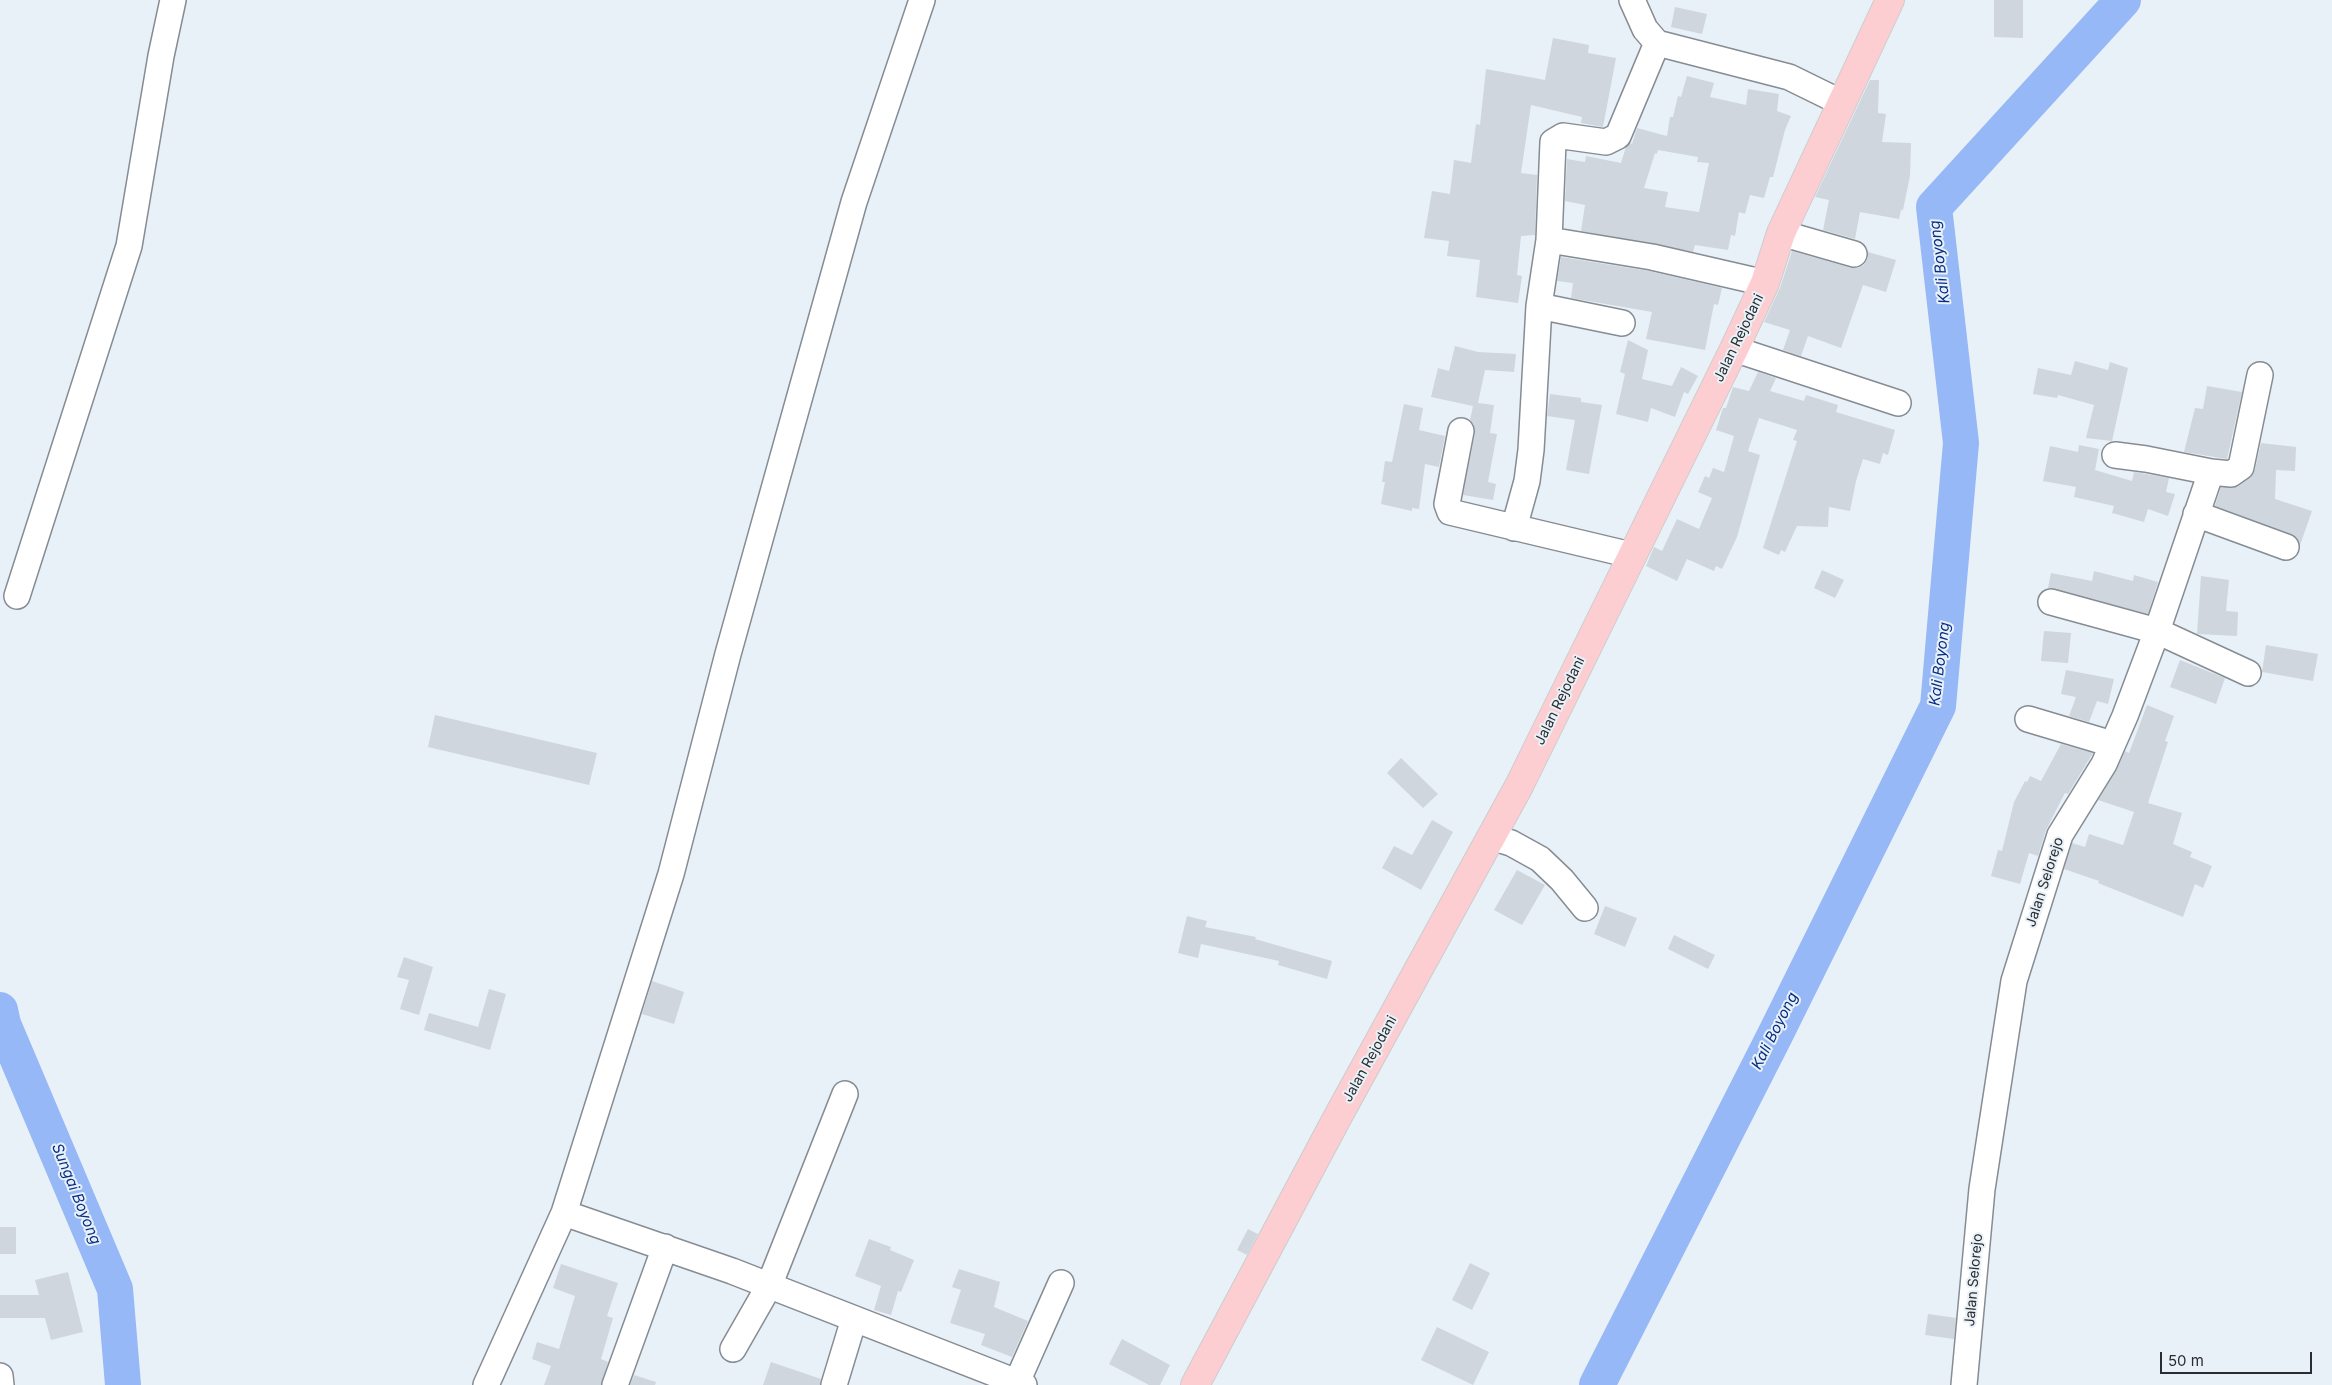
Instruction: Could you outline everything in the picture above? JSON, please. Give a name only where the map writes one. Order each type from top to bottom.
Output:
[{"type":"main road","name":"Jalan Rejodani","points":[[1194,1385],[1519,786],[1765,283],[1781,233],[1890,0]]},
{"type":"street","points":[[17,596],[129,246],[161,56],[173,0]]},
{"type":"street","points":[[486,1385],[564,1213],[671,874],[728,654],[854,202],[922,0]]},
{"type":"street","points":[[1632,0],[1645,29],[1658,43],[1789,77],[1842,103]]},
{"type":"street","points":[[1514,528],[1527,481],[1532,450],[1539,306],[1549,240],[1553,142],[1563,136],[1606,142],[1618,136],[1658,43]]},
{"type":"street","points":[[1781,233],[1854,254]]},
{"type":"street","points":[[1549,240],[1652,257],[1765,283]]},
{"type":"street","points":[[1539,306],[1622,323]]},
{"type":"street","points":[[1734,348],[1898,403]]},
{"type":"street","points":[[2115,455],[2231,474],[2241,467],[2260,375]]},
{"type":"street","points":[[1461,431],[1447,508],[1450,512],[1631,556]]},
{"type":"street","name":"Jalan Selorejo","points":[[1964,1385],[1982,1189],[2014,981],[2060,835],[2104,764],[2125,716],[2157,632],[2211,472]]},
{"type":"street","points":[[2196,514],[2286,547]]},
{"type":"street","points":[[2051,602],[2157,632],[2248,673]]},
{"type":"street","points":[[2028,719],[2112,744]]},
{"type":"street","points":[[1497,828],[1511,843],[1540,859],[1562,880],[1585,908]]},
{"type":"street","points":[[733,1349],[769,1286],[845,1094]]},
{"type":"street","points":[[564,1213],[665,1247],[854,1319],[991,1379],[1020,1383],[1061,1283]]},
{"type":"street","points":[[615,1385],[665,1247]]},
{"type":"street","points":[[834,1385],[854,1319]]},
{"type":"street","points":[[0,1376],[1,1385]]},
{"type":"building","points":[[1994,0],[2023,0],[2023,38],[1994,37]]},
{"type":"building","points":[[1675,7],[1707,14],[1702,34],[1671,27]]},
{"type":"building","points":[[1553,38],[1589,45],[1588,53],[1616,58],[1603,127],[1581,123],[1582,117],[1531,105],[1521,173],[1537,175],[1535,235],[1521,236],[1517,275],[1522,276],[1518,303],[1476,297],[1480,260],[1447,256],[1449,241],[1424,238],[1432,191],[1450,194],[1454,160],[1471,163],[1476,124],[1480,125],[1486,69],[1545,80]]},
{"type":"building","points":[[1687,76],[1714,83],[1710,97],[1746,105],[1748,89],[1779,94],[1777,111],[1791,116],[1785,130],[1773,177],[1770,177],[1764,198],[1750,195],[1745,214],[1739,212],[1735,236],[1731,235],[1728,250],[1695,245],[1693,252],[1581,231],[1585,205],[1565,201],[1567,159],[1585,162],[1586,156],[1621,163],[1626,147],[1630,143],[1632,144],[1637,128],[1667,136],[1670,117],[1673,117],[1678,96],[1681,97]],"holes":[[[1658,150],[1698,157],[1697,162],[1709,163],[1699,212],[1665,207],[1668,192],[1644,188],[1655,153],[1657,154]]]},
{"type":"building","points":[[1870,80],[1879,80],[1878,113],[1886,114],[1882,142],[1911,143],[1910,176],[1903,210],[1901,210],[1899,219],[1860,212],[1855,239],[1823,230],[1829,200],[1815,197]]},
{"type":"building","points":[[1792,251],[1851,268],[1858,268],[1864,265],[1868,258],[1868,252],[1896,260],[1886,292],[1863,285],[1841,348],[1808,336],[1801,356],[1794,354],[1783,350],[1790,330],[1764,322],[1780,288]]},
{"type":"building","points":[[1561,257],[1649,271],[1722,288],[1718,305],[1714,304],[1705,350],[1646,339],[1652,312],[1571,298],[1573,283],[1557,281]]},
{"type":"building","points":[[1628,340],[1648,350],[1642,379],[1672,386],[1681,367],[1698,376],[1688,394],[1684,392],[1675,417],[1651,408],[1648,422],[1616,414],[1625,374],[1620,372]]},
{"type":"building","points":[[1455,346],[1478,352],[1516,354],[1514,372],[1485,370],[1478,403],[1494,405],[1490,433],[1497,434],[1488,482],[1496,484],[1493,500],[1463,495],[1475,434],[1474,426],[1470,420],[1473,406],[1431,397],[1438,368],[1449,371]]},
{"type":"building","points":[[2075,361],[2108,370],[2110,362],[2128,368],[2112,441],[2086,438],[2094,405],[2058,395],[2057,398],[2033,394],[2038,368],[2071,375]]},
{"type":"building","points":[[1758,372],[1776,378],[1770,391],[1804,401],[1806,395],[1838,405],[1836,412],[1895,430],[1888,455],[1883,453],[1880,464],[1863,459],[1850,511],[1829,507],[1828,527],[1797,526],[1785,552],[1781,550],[1779,555],[1763,548],[1797,441],[1793,440],[1797,430],[1759,418],[1748,451],[1760,455],[1737,537],[1722,569],[1716,566],[1714,571],[1687,559],[1677,581],[1646,566],[1654,547],[1662,551],[1677,519],[1699,529],[1712,498],[1698,492],[1705,476],[1709,478],[1713,468],[1724,472],[1734,436],[1716,430],[1723,408],[1726,408],[1733,387],[1749,391]]},
{"type":"building","points":[[2207,386],[2242,392],[2227,459],[2184,452],[2195,408],[2203,409]]},
{"type":"building","points":[[1550,394],[1581,398],[1581,402],[1602,405],[1589,474],[1566,470],[1575,420],[1547,416]]},
{"type":"building","points":[[1404,404],[1423,408],[1419,430],[1445,436],[1439,467],[1425,464],[1419,509],[1412,508],[1412,511],[1381,504],[1385,482],[1382,482],[1385,461],[1392,462]]},
{"type":"building","points":[[2261,443],[2296,447],[2295,471],[2276,470],[2275,499],[2312,511],[2300,545],[2297,538],[2291,534],[2215,506],[2221,487],[2239,486],[2250,478],[2255,470]]},
{"type":"building","points":[[2079,445],[2099,449],[2095,470],[2132,481],[2134,472],[2169,478],[2166,492],[2175,494],[2168,516],[2148,509],[2144,522],[2112,513],[2114,506],[2074,497],[2076,487],[2043,481],[2050,446],[2078,452]]},
{"type":"building","points":[[1822,570],[1844,580],[1835,598],[1814,588]]},
{"type":"building","points":[[2094,571],[2133,581],[2134,575],[2158,582],[2148,614],[2048,588],[2051,573],[2092,581]]},
{"type":"building","points":[[2201,576],[2229,580],[2226,611],[2238,612],[2237,636],[2197,634]]},
{"type":"building","points":[[2044,631],[2071,633],[2068,663],[2041,661]]},
{"type":"building","points":[[2266,645],[2318,654],[2313,681],[2262,672]]},
{"type":"building","points":[[2180,660],[2225,678],[2216,704],[2170,687]]},
{"type":"building","points":[[2066,670],[2114,679],[2108,704],[2097,701],[2089,722],[2069,716],[2076,697],[2061,694]]},
{"type":"building","points":[[2147,705],[2174,716],[2165,741],[2168,742],[2148,803],[2182,813],[2173,844],[2192,852],[2190,857],[2212,866],[2203,888],[2195,884],[2183,917],[2098,883],[2099,881],[2064,869],[2072,843],[2085,847],[2089,834],[2123,845],[2134,812],[2098,800],[2116,771],[2125,751],[2129,753]]},
{"type":"building","points":[[435,715],[597,753],[589,785],[428,747]]},
{"type":"building","points":[[2061,744],[2093,753],[2068,794],[2065,793],[2046,830],[2038,856],[2029,853],[2020,884],[1991,876],[1998,850],[2002,851],[2014,802],[2025,781],[2027,782],[2030,776],[2041,781]]},
{"type":"building","points":[[1401,758],[1438,794],[1423,808],[1387,773]]},
{"type":"building","points":[[1432,820],[1453,832],[1421,890],[1382,868],[1394,846],[1412,855]]},
{"type":"building","points":[[1517,870],[1545,885],[1522,925],[1494,910]]},
{"type":"building","points":[[1605,906],[1637,918],[1625,947],[1594,934]]},
{"type":"building","points":[[1187,916],[1207,921],[1205,927],[1256,937],[1255,939],[1332,961],[1327,979],[1278,965],[1279,961],[1201,944],[1198,958],[1178,953]]},
{"type":"building","points":[[1674,935],[1715,955],[1708,969],[1668,949]]},
{"type":"building","points":[[404,957],[433,967],[419,1015],[400,1009],[409,980],[397,977]]},
{"type":"building","points":[[652,981],[684,992],[674,1024],[642,1014]]},
{"type":"building","points":[[489,989],[506,994],[490,1050],[424,1030],[429,1013],[478,1027]]},
{"type":"building","points":[[0,1227],[16,1227],[16,1254],[0,1254]]},
{"type":"building","points":[[1248,1229],[1258,1234],[1247,1255],[1237,1250]]},
{"type":"building","points":[[869,1239],[891,1247],[890,1250],[914,1260],[901,1292],[898,1291],[891,1315],[874,1310],[881,1286],[855,1276]]},
{"type":"building","points":[[1470,1263],[1490,1273],[1472,1310],[1452,1300]]},
{"type":"building","points":[[561,1264],[618,1283],[607,1316],[613,1318],[601,1359],[608,1362],[601,1385],[544,1385],[551,1366],[532,1359],[537,1342],[559,1349],[575,1296],[553,1288]]},
{"type":"building","points":[[959,1269],[1000,1282],[994,1307],[1028,1321],[1012,1357],[981,1345],[985,1334],[950,1323],[961,1290],[952,1287]]},
{"type":"building","points":[[68,1272],[83,1332],[51,1340],[45,1318],[0,1318],[0,1295],[39,1295],[35,1280]]},
{"type":"building","points":[[1928,1314],[1956,1318],[1954,1339],[1925,1335]]},
{"type":"building","points":[[1437,1327],[1489,1352],[1473,1385],[1421,1360]]},
{"type":"building","points":[[1122,1339],[1170,1365],[1160,1385],[1149,1385],[1109,1364]]},
{"type":"building","points":[[771,1362],[821,1379],[820,1385],[763,1385]]},
{"type":"building","points":[[634,1375],[656,1382],[655,1385],[630,1385]]},
{"type":"waterway","name":"Kali Boyong","points":[[1597,1385],[1774,1037],[1938,706],[1961,443],[1934,207],[2123,0]]},
{"type":"waterway","name":"Sungai Boyong","points":[[0,1010],[3,1024],[115,1289],[123,1385]]}]
